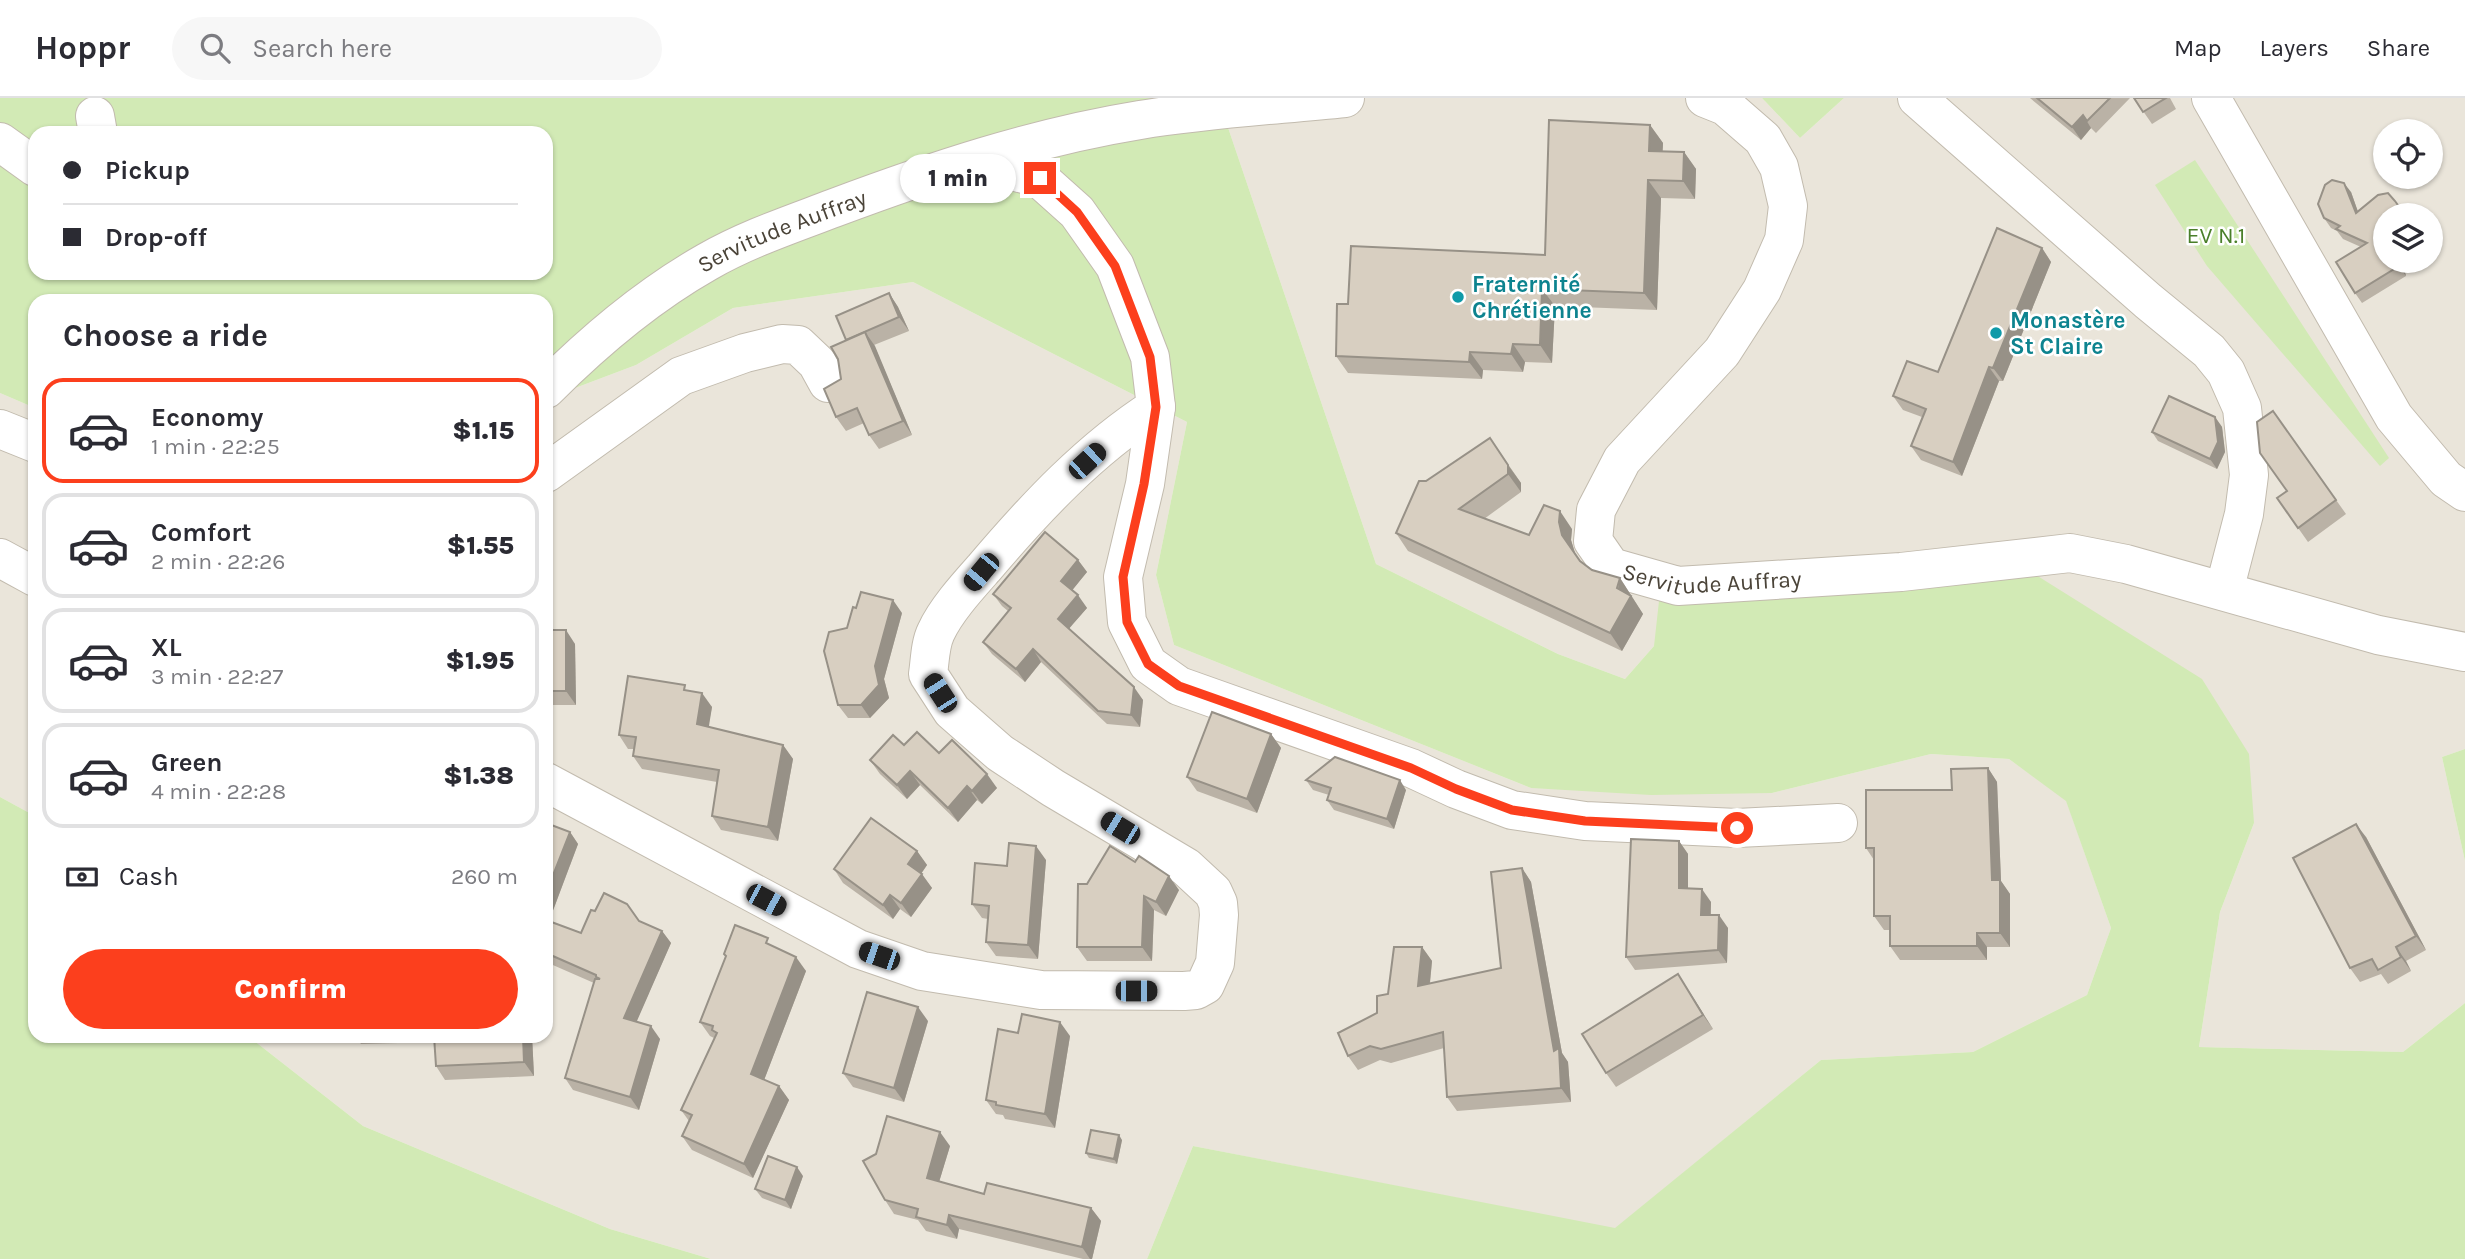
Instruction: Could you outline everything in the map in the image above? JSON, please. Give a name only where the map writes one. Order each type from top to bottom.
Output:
[{"type":"street","name":"Servitude Auffray","points":[[553,382],[587,348],[647,299],[709,261],[778,229],[878,191],[1020,146],[1140,120],[1345,98]]},
{"type":"street","name":"Servitude Auffray","points":[[1705,98],[1725,106],[1763,139],[1769,148],[1779,167],[1788,206],[1784,240],[1762,290],[1721,352],[1622,460],[1597,510],[1593,541],[1611,567],[1678,586],[1901,572],[2070,553],[2126,564],[2378,635],[2465,652]]},
{"type":"street","points":[[1917,98],[2148,301],[2210,351],[2233,383],[2242,408],[2249,475],[2244,514],[2224,591]]},
{"type":"street","points":[[2211,98],[2394,417],[2446,479],[2465,492]]},
{"type":"street","points":[[0,142],[28,162]]},
{"type":"street","points":[[974,161],[1040,178],[1077,212],[1115,266],[1150,357],[1156,407],[1144,484],[1123,577],[1127,622],[1148,664],[1179,686],[1411,768],[1456,789],[1512,810],[1585,821],[1737,828],[1838,823]]},
{"type":"street","points":[[553,468],[681,376],[758,348],[782,344],[798,345],[817,363],[828,383]]},
{"type":"street","points":[[553,786],[858,948],[922,971],[1041,990],[1184,991],[1196,990],[1205,985],[1214,963],[1219,915],[1217,903],[1204,883],[1186,867],[1043,782],[1000,753],[952,711],[928,674],[935,633],[967,588],[1023,522],[1104,445],[1156,407]]},
{"type":"street","points":[[0,429],[28,440]]},
{"type":"street","points":[[0,558],[28,573]]},
{"type":"shaded area","points":[[1218,98],[1762,98],[1800,138],[1844,98],[2465,98],[2465,749],[2442,757],[2465,861],[2465,1003],[2403,1052],[2199,1047],[2220,912],[2254,823],[1654,646],[1625,679],[1558,654],[1376,564]]},
{"type":"shaded area","points":[[913,282],[1187,422],[1156,575],[1174,645],[1531,788],[1772,793],[1931,754],[2009,759],[2066,800],[2111,928],[2087,995],[1973,1052],[1821,1060],[1615,1229],[1193,1146],[1147,1259],[711,1259],[610,1229],[363,1126],[257,1043],[553,1043],[553,396],[636,365],[733,308]]},
{"type":"shaded area","points":[[0,393],[28,405],[28,812],[0,797]]},
{"type":"green space","points":[[0,98],[1218,98],[1376,564],[1558,654],[1625,679],[1654,646],[1659,601],[2036,575],[2202,679],[2249,754],[2254,823],[2220,912],[2199,1047],[2403,1052],[2465,1003],[2465,1259],[1147,1259],[1193,1146],[1615,1228],[1821,1060],[1973,1052],[2087,995],[2111,928],[2066,801],[2009,759],[1931,754],[1772,793],[1651,795],[1531,788],[1174,645],[1156,575],[1187,422],[913,282],[733,308],[636,365],[553,396],[553,294],[28,294],[28,405],[0,393]]},
{"type":"green space","points":[[1762,98],[1844,98],[1800,138]]},
{"type":"green space","name":"EV N.1","points":[[2195,160],[2389,458],[2380,466],[2207,266],[2155,185]]},
{"type":"green space","points":[[2465,749],[2465,861],[2442,757]]},
{"type":"green space","points":[[0,797],[28,812],[28,1043],[257,1043],[363,1126],[610,1229],[711,1259],[0,1259]]},
{"type":"building","points":[[2037,98],[2110,98],[2087,121],[2083,115],[2072,127]]},
{"type":"building","points":[[2134,98],[2166,98],[2143,112]]},
{"type":"building","points":[[1549,120],[1650,125],[1649,151],[1684,152],[1683,181],[1648,180],[1644,293],[1542,289],[1540,345],[1513,344],[1511,354],[1470,352],[1469,362],[1336,356],[1337,304],[1348,304],[1351,246],[1545,255]]},
{"type":"building","points":[[2332,180],[2344,183],[2356,213],[2378,195],[2388,193],[2396,203],[2373,203],[2373,273],[2388,273],[2355,293],[2336,262],[2367,243],[2336,229],[2340,226],[2324,218],[2318,204],[2325,185]]},
{"type":"building","name":"Monastère St Claire","points":[[1997,228],[2042,248],[1993,368],[1989,367],[1953,462],[1911,446],[1926,409],[1893,396],[1907,361],[1938,372]]},
{"type":"building","points":[[889,293],[899,317],[846,340],[836,316]]},
{"type":"building","points":[[865,332],[903,421],[869,435],[857,408],[836,417],[824,389],[841,379],[838,359],[831,347]]},
{"type":"building","points":[[2169,396],[2215,417],[2218,442],[2210,459],[2152,432]]},
{"type":"building","points":[[2273,411],[2336,500],[2298,528],[2277,498],[2287,491],[2260,453],[2257,422]]},
{"type":"building","points":[[1490,438],[1508,465],[1508,474],[1459,509],[1529,535],[1544,505],[1560,511],[1562,535],[1580,561],[1592,570],[1620,578],[1617,588],[1631,596],[1610,633],[1396,533],[1419,481],[1426,481]]},
{"type":"building","points":[[1045,532],[1078,560],[1061,581],[1078,595],[1058,619],[1134,687],[1131,715],[1098,711],[1033,649],[1016,669],[983,642],[1011,608],[993,594]]},
{"type":"building","points":[[861,592],[893,600],[875,666],[879,685],[861,705],[838,705],[824,651],[829,632],[847,628]]},
{"type":"building","points":[[553,630],[566,630],[566,691],[553,691]]},
{"type":"building","points":[[628,676],[685,685],[684,690],[702,693],[697,724],[783,745],[768,827],[712,816],[719,770],[633,756],[636,737],[619,735]]},
{"type":"building","points":[[1212,712],[1271,734],[1247,799],[1187,777]]},
{"type":"building","points":[[917,732],[939,753],[952,740],[987,774],[972,791],[967,786],[948,808],[910,771],[897,785],[870,760],[893,735],[904,745]]},
{"type":"building","points":[[1335,757],[1400,780],[1387,819],[1327,800],[1331,788],[1306,780]]},
{"type":"building","points":[[1988,768],[1992,880],[2000,880],[2000,933],[1977,933],[1977,946],[1890,946],[1890,916],[1874,916],[1874,848],[1866,848],[1866,790],[1952,790],[1951,769]]},
{"type":"building","points":[[871,818],[917,851],[908,864],[922,874],[901,903],[890,895],[883,905],[834,869]]},
{"type":"building","points":[[2356,824],[2416,936],[2396,947],[2401,957],[2378,970],[2372,959],[2350,968],[2293,858]]},
{"type":"building","points":[[553,826],[570,832],[553,875]]},
{"type":"building","points":[[1631,839],[1679,841],[1679,888],[1702,889],[1701,915],[1719,915],[1718,950],[1626,957]]},
{"type":"building","points":[[1009,843],[1036,846],[1028,945],[986,942],[989,906],[972,904],[975,863],[1007,866]]},
{"type":"building","points":[[1110,846],[1135,862],[1139,856],[1169,876],[1156,902],[1144,896],[1142,947],[1077,947],[1078,884],[1087,884]]},
{"type":"building","points":[[1522,868],[1554,1051],[1559,1048],[1561,1088],[1447,1097],[1443,1032],[1381,1049],[1370,1046],[1348,1056],[1338,1033],[1377,1013],[1377,996],[1388,994],[1394,947],[1422,947],[1418,986],[1501,968],[1491,872]]},
{"type":"building","points":[[604,893],[627,904],[639,921],[662,931],[624,1018],[651,1026],[630,1097],[565,1078],[595,979],[600,979],[553,956],[553,923],[581,933],[591,910],[595,911]]},
{"type":"building","points":[[735,925],[768,938],[766,943],[796,957],[751,1074],[779,1086],[744,1164],[682,1136],[692,1115],[681,1110],[717,1033],[712,1030],[713,1026],[700,1022]]},
{"type":"building","points":[[1678,974],[1703,1015],[1606,1073],[1582,1034]]},
{"type":"building","points":[[867,992],[918,1007],[894,1088],[843,1073]]},
{"type":"building","points":[[1022,1014],[1060,1022],[1045,1114],[996,1105],[996,1102],[986,1100],[998,1029],[1018,1033]]},
{"type":"building","points":[[434,1043],[523,1043],[524,1062],[436,1066]]},
{"type":"building","points":[[887,1116],[940,1132],[927,1178],[984,1194],[987,1183],[1091,1208],[1082,1247],[949,1215],[947,1225],[916,1217],[918,1209],[885,1200],[863,1161],[876,1154]]},
{"type":"building","points":[[1091,1130],[1119,1135],[1114,1159],[1086,1153]]},
{"type":"building","points":[[768,1156],[797,1167],[785,1200],[755,1189]]},
{"type":"place","name":"Fraternité Chrétienne","points":[[1458,297]]},
{"type":"place","name":"Monastère St Claire","points":[[1996,333]]},
{"type":"route","points":[[1040,178],[1077,212],[1115,266],[1150,357],[1156,407],[1144,484],[1123,577],[1127,622],[1148,664],[1179,686],[1411,768],[1456,789],[1512,810],[1585,821],[1737,828]]}]
